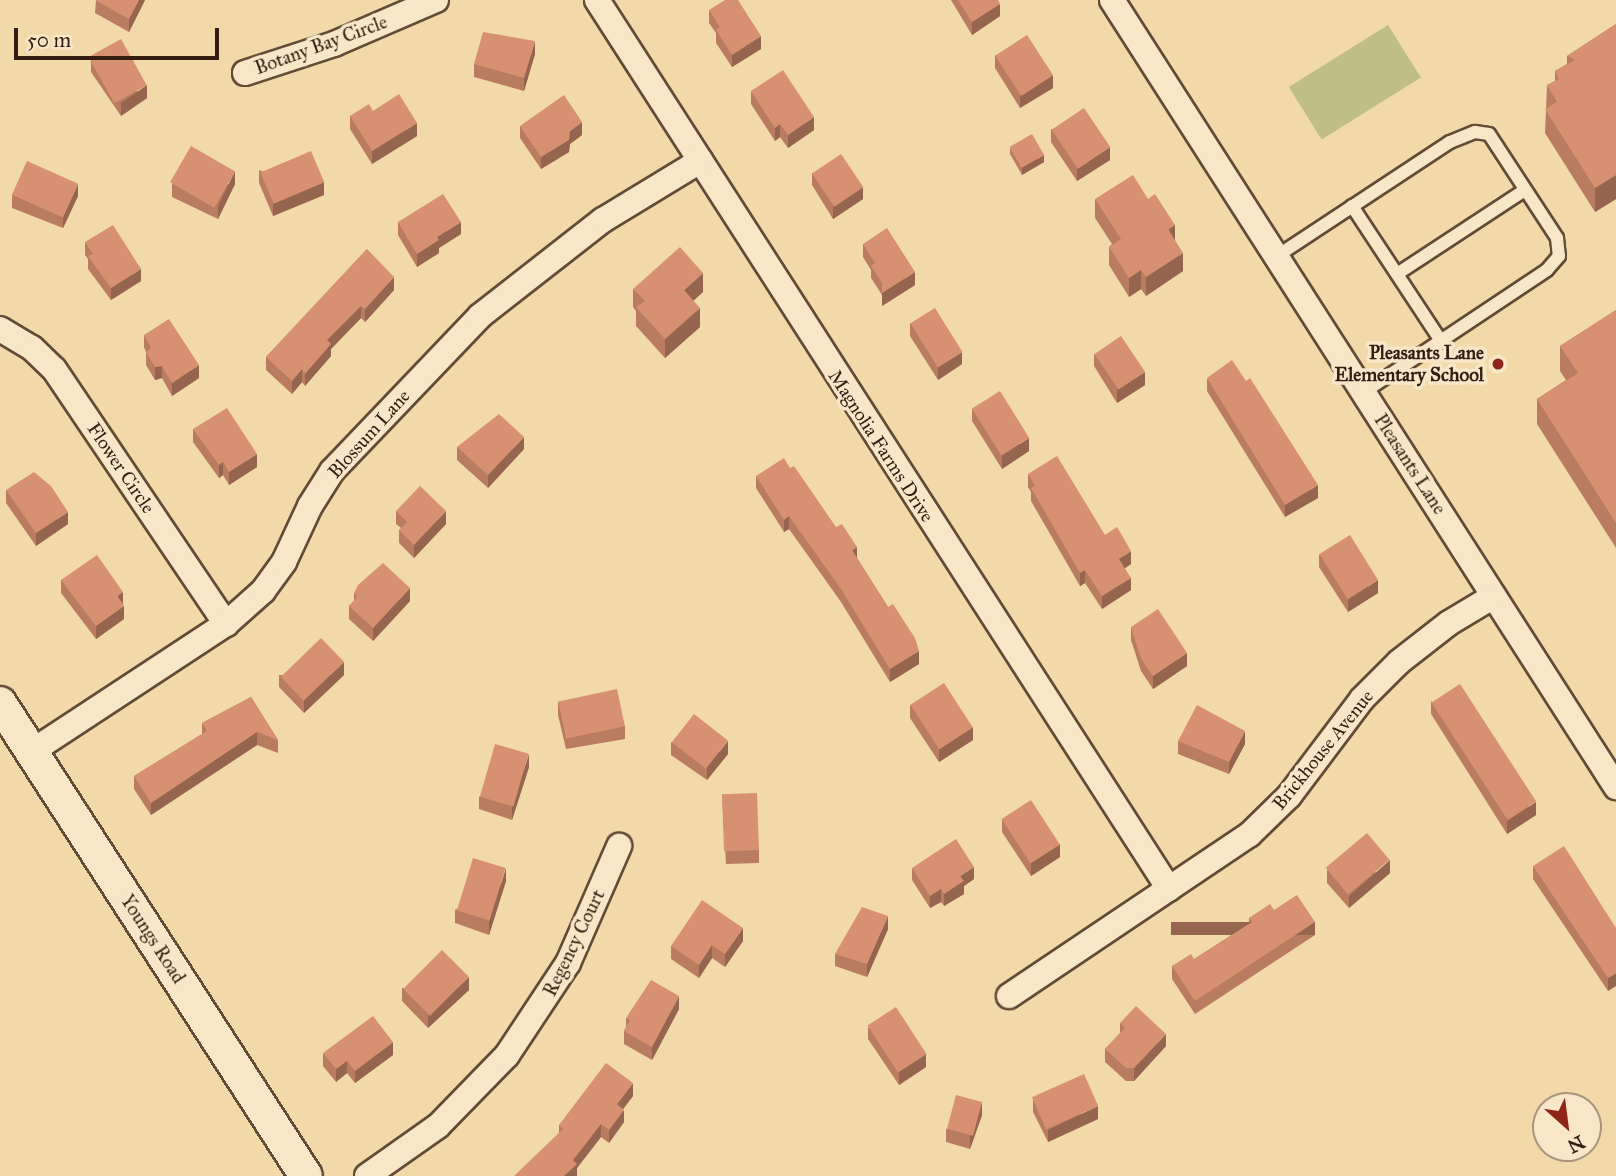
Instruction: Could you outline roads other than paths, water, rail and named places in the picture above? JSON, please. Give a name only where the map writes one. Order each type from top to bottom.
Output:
[{"type":"street","name":"Botany Bay Circle","points":[[245,73],[334,44],[436,0]]},
{"type":"street","name":"Magnolia Farms Drive","points":[[597,0],[1169,889]]},
{"type":"street","name":"Pleasants Lane","points":[[1112,0],[1616,787]]},
{"type":"street","name":"Blossum Lane","points":[[31,752],[226,624],[263,591],[284,562],[310,506],[332,471],[480,316],[603,220],[700,161]]},
{"type":"street","name":"Flower Circle","points":[[0,329],[32,348],[54,369],[226,624]]},
{"type":"street","name":"Brickhouse Avenue","points":[[1009,996],[1249,835],[1289,796],[1362,699],[1399,662],[1449,623],[1494,596]]},
{"type":"street","name":"Youngs Road","points":[[0,703],[306,1176]]},
{"type":"street","name":"Regency Court","points":[[367,1176],[438,1126],[507,1055],[568,963],[618,846]]},
{"type":"lane","points":[[1277,256],[1450,142],[1475,132],[1489,134],[1557,238],[1559,256],[1547,270],[1364,392]]},
{"type":"lane","points":[[1397,274],[1525,190]]},
{"type":"lane","points":[[1352,206],[1441,341]]},
{"type":"place","name":"Pleasants Lane Elementary School","points":[[1498,364]]}]
